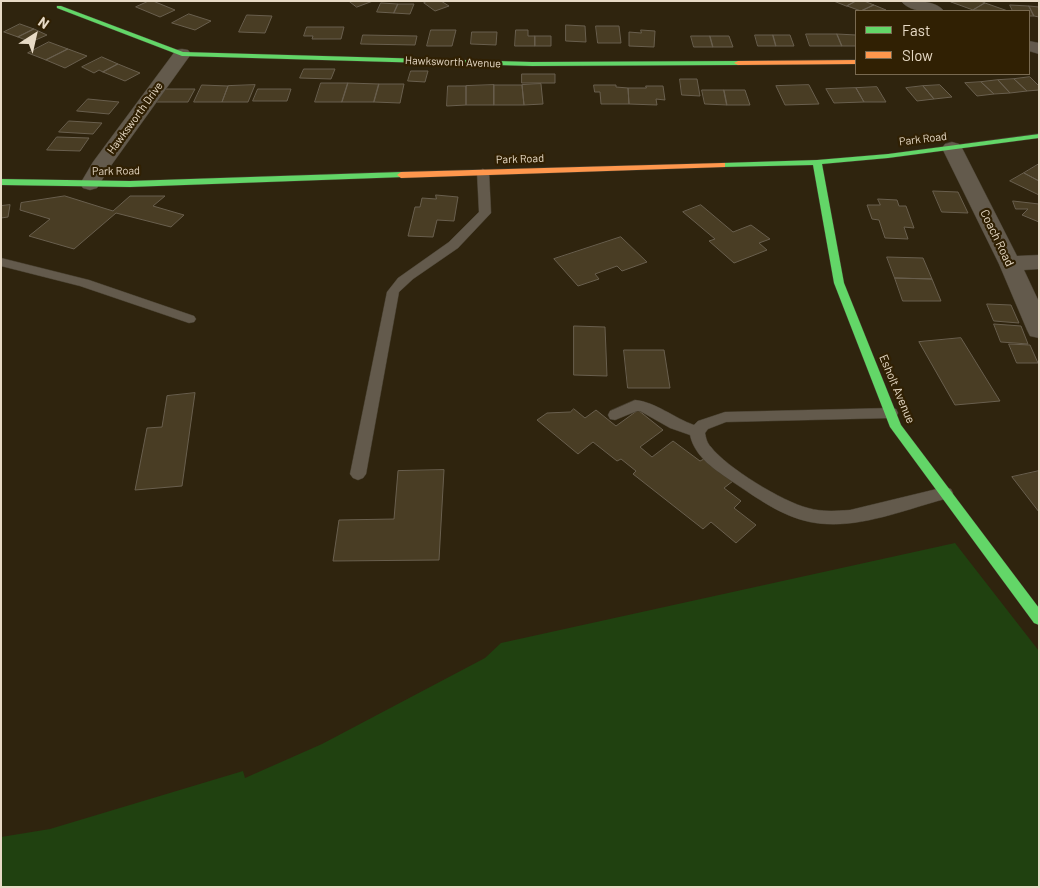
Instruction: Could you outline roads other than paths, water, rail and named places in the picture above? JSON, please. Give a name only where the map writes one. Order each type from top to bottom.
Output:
[{"type":"street","points":[[909,1],[933,10]]},
{"type":"street","name":"Hawksworth Avenue","points":[[59,7],[182,54],[532,64],[855,62]]},
{"type":"street","name":"Hawksworth Drive","points":[[90,184],[100,166],[182,54]]},
{"type":"street","name":"Park Road","points":[[1,182],[90,184],[817,162],[952,148],[1039,136]]},
{"type":"street","name":"Coach Road","points":[[952,148],[1010,264],[1039,330]]},
{"type":"street","name":"Esholt Avenue","points":[[817,162],[839,283],[896,427],[1039,619]]},
{"type":"street","points":[[1010,264],[1039,262]]},
{"type":"lane","points":[[358,474],[393,292],[398,283],[443,254],[473,227],[485,213],[482,172]]},
{"type":"lane","points":[[1,262],[84,283],[188,319]]},
{"type":"lane","points":[[615,415],[635,405],[643,406],[675,424],[697,432]]},
{"type":"lane","points":[[890,413],[725,417],[703,425],[697,432],[698,441],[705,452],[730,472],[777,502],[799,512],[820,518],[842,518],[945,493]]}]
